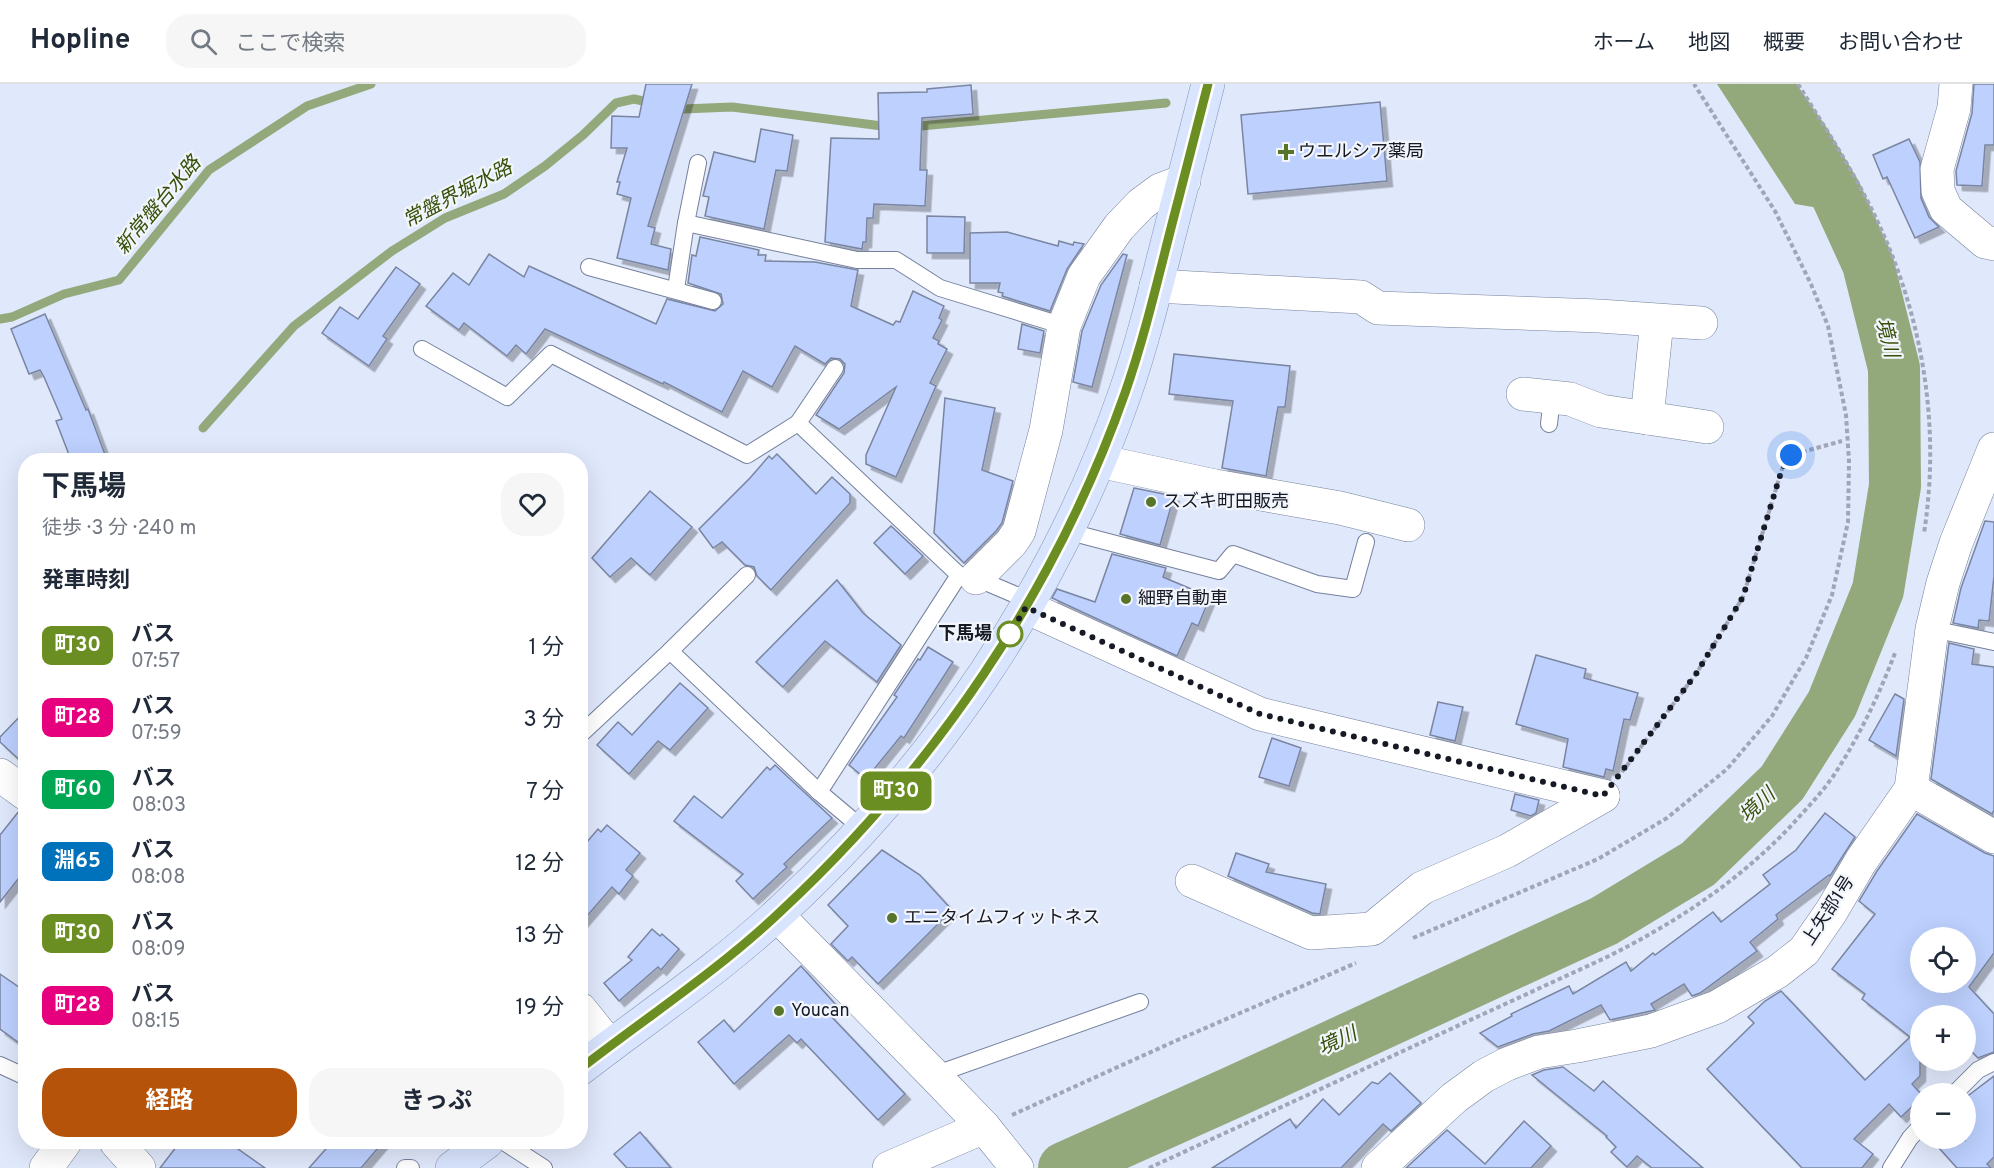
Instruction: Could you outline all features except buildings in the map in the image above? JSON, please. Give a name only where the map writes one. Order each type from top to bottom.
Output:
[{"type":"main road","points":[[588,1063],[696,983],[777,915],[863,829],[955,716],[987,672],[1028,604],[1066,531],[1099,460],[1136,359],[1209,84]]},
{"type":"main road","points":[[452,1168],[478,1149]]},
{"type":"street","points":[[1956,84],[1954,108],[1937,169],[1938,191],[1946,209],[1985,242],[1994,244]]},
{"type":"street","points":[[967,577],[1011,543],[1020,531],[1046,430],[1064,326],[1084,276],[1119,227],[1146,200],[1160,190],[1184,181]]},
{"type":"street","points":[[1156,286],[1361,297],[1378,308],[1599,316],[1701,323]]},
{"type":"street","points":[[1647,418],[1657,321]]},
{"type":"street","points":[[1542,405],[1570,399],[1601,411],[1707,427]]},
{"type":"street","name":"上矢部1号","points":[[1378,1168],[1454,1098],[1484,1076],[1507,1064],[1539,1052],[1651,1031],[1717,1007],[1777,972],[1803,951],[1911,789],[1932,629],[1943,583],[1956,543],[1994,449]]},
{"type":"street","points":[[1099,460],[1215,486],[1340,508],[1408,525]]},
{"type":"street","points":[[1028,604],[1260,714],[1603,796]]},
{"type":"street","points":[[0,775],[18,788]]},
{"type":"street","points":[[1911,789],[1994,837]]},
{"type":"street","points":[[1192,881],[1311,933],[1372,929],[1422,888],[1507,851],[1603,796]]},
{"type":"street","points":[[777,915],[934,1074],[989,1133],[1017,1168]]},
{"type":"street","points":[[588,1019],[610,1046]]},
{"type":"street","points":[[889,1168],[989,1133]]},
{"type":"street","points":[[46,1168],[60,1149]]},
{"type":"street","points":[[122,1149],[139,1168]]},
{"type":"lane","points":[[676,290],[698,163]]},
{"type":"lane","points":[[686,223],[857,260],[896,260],[940,288],[1064,326]]},
{"type":"lane","points":[[589,267],[713,301]]},
{"type":"lane","points":[[422,349],[507,397],[551,354],[747,455],[798,423],[835,368]]},
{"type":"lane","points":[[798,423],[967,577],[1028,604]]},
{"type":"lane","points":[[1066,531],[1219,571],[1233,554],[1317,584],[1353,589],[1366,542]]},
{"type":"lane","points":[[588,728],[747,575]]},
{"type":"lane","points":[[819,792],[967,577]]},
{"type":"lane","points":[[1932,629],[1994,642]]},
{"type":"lane","points":[[670,651],[819,792],[863,829]]},
{"type":"lane","points":[[934,1074],[1140,1002]]},
{"type":"lane","points":[[1965,1083],[1978,1070],[1994,1062]]},
{"type":"lane","points":[[0,1065],[18,1073]]},
{"type":"lane","points":[[1891,1168],[1910,1138]]},
{"type":"lane","points":[[515,1149],[544,1168]]},
{"type":"lane","points":[[405,1168],[411,1168]]},
{"type":"path","points":[[1694,84],[1775,211]]},
{"type":"path","points":[[1798,84],[1868,202],[1895,264],[1919,341],[1929,400],[1930,458],[1923,538]]},
{"type":"path","points":[[1603,796],[1696,674],[1743,597],[1782,469],[1791,455],[1842,441]]},
{"type":"path","points":[[1149,1168],[1605,958],[1656,933],[1722,888],[1781,836],[1812,803],[1833,776],[1881,689],[1898,647]]},
{"type":"shaded area","points":[[1717,84],[1783,84],[1853,196],[1869,235],[1825,209],[1795,204]]},
{"type":"waterway","name":"新常盤台水路","points":[[0,319],[12,317],[64,294],[119,280],[209,170],[307,106],[371,84]]},
{"type":"waterway","name":"境川","points":[[1064,1168],[1604,921],[1698,864],[1782,783],[1832,704],[1878,590],[1895,486],[1894,368],[1868,264],[1836,194],[1803,139],[1765,84]]},
{"type":"waterway","name":"常盤界堀水路","points":[[203,428],[294,326],[392,251],[445,218],[504,194],[545,166],[583,135],[616,103],[634,99],[652,103]]},
{"type":"waterway","name":"常盤界堀水路","points":[[910,127],[1166,103]]},
{"type":"waterway","name":"常盤界堀水路","points":[[675,107],[683,109],[732,107],[890,127]]},
{"type":"bus line","name":"町30","points":[[588,1063],[696,983],[809,885],[887,801],[987,672],[1030,601],[1082,499],[1124,396],[1139,349],[1208,84]]},
{"type":"place","name":"ウエルシア薬局","points":[[1286,152]]},
{"type":"place","name":"スズキ町田販売","points":[[1151,502]]},
{"type":"place","name":"細野自動車","points":[[1126,599]]},
{"type":"place","name":"下馬場","points":[[1010,634]]},
{"type":"place","name":"エニタイムフィットネス","points":[[892,918]]},
{"type":"place","name":"Youcan","points":[[779,1011]]},
{"type":"route","points":[[1010,634],[1006,640],[1026,607],[1260,714],[1603,796],[1696,674],[1743,597],[1782,469],[1791,455]]}]
